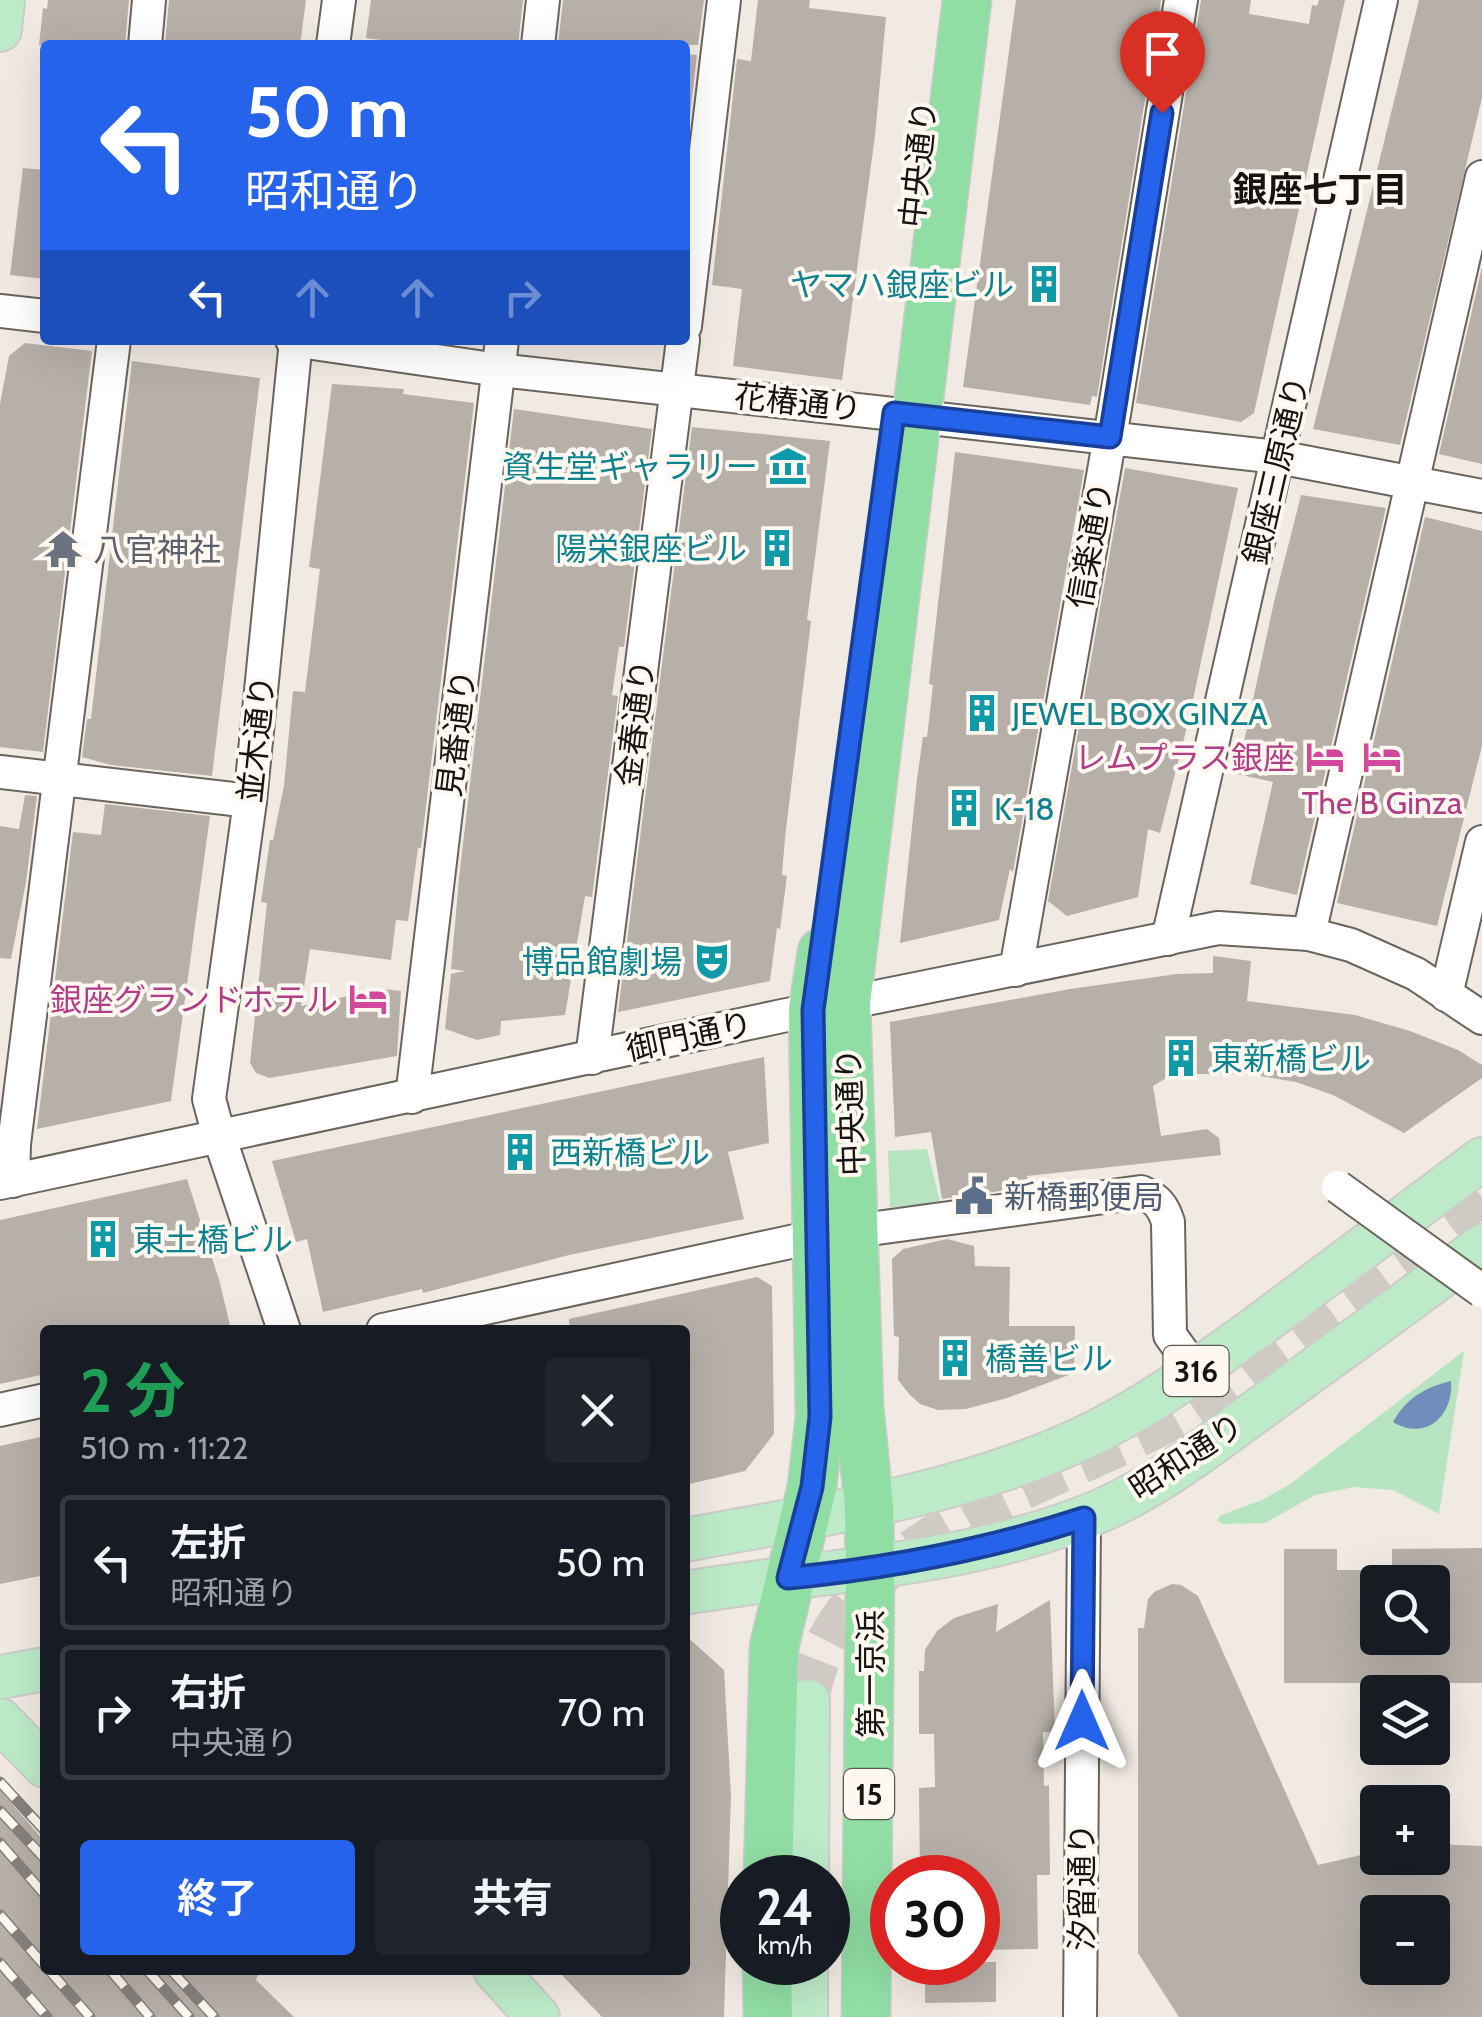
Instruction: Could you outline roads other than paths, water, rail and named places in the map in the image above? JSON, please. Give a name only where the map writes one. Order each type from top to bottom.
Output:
[{"type":"highway","name":"中央通り","points":[[906,415],[935,0]]},
{"type":"highway","name":"中央通り","points":[[868,1568],[869,1506],[836,1234],[829,1007],[906,415],[967,0]]},
{"type":"highway","name":"中央通り","points":[[788,1578],[815,1470],[836,1234]]},
{"type":"highway","name":"第一京浜","points":[[866,2017],[868,1568]]},
{"type":"highway","name":"15","points":[[769,1855],[774,1646],[788,1578]]},
{"type":"highway","points":[[767,1985],[768,2017]]},
{"type":"main road","points":[[0,30],[3,0]]},
{"type":"main road","name":"昭和通り","points":[[690,1539],[869,1506],[1025,1460],[1081,1439],[1196,1372],[1482,1159]]},
{"type":"main road","name":"昭和通り","points":[[690,1592],[868,1568],[1014,1540],[1084,1518],[1172,1472],[1480,1260]]},
{"type":"main road","points":[[0,1677],[40,1669]]},
{"type":"main road","points":[[807,1855],[808,1701]]},
{"type":"main road","points":[[15,1728],[40,1760]]},
{"type":"main road","points":[[500,1975],[538,2017]]},
{"type":"main road","points":[[806,1985],[806,2017]]},
{"type":"street","points":[[146,40],[150,0]]},
{"type":"street","points":[[335,40],[339,0]]},
{"type":"street","points":[[539,40],[544,0]]},
{"type":"street","points":[[690,284],[724,0]]},
{"type":"street","name":"信楽通り","points":[[1016,970],[1110,437],[1181,0]]},
{"type":"street","name":"銀座三原通り","points":[[1168,939],[1381,0]]},
{"type":"street","points":[[1309,934],[1482,177]]},
{"type":"street","points":[[0,311],[40,315]]},
{"type":"street","points":[[7,1182],[113,345]]},
{"type":"street","name":"並木通り","points":[[282,1325],[209,1098],[250,801],[294,345]]},
{"type":"street","name":"花椿通り","points":[[363,345],[500,355],[678,389],[1278,457],[1482,496]]},
{"type":"street","name":"金春通り","points":[[592,1058],[682,345]]},
{"type":"street","name":"見番通り","points":[[412,1097],[500,355]]},
{"type":"street","points":[[0,772],[250,801]]},
{"type":"street","points":[[1446,995],[1482,842]]},
{"type":"street","name":"御門通り","points":[[7,1182],[1218,928],[1309,934],[1386,958],[1482,1018]]},
{"type":"street","points":[[1338,1187],[1480,1260]]},
{"type":"street","points":[[407,1325],[836,1234],[1141,1192],[1154,1198],[1168,1222],[1170,1335],[1196,1372]]},
{"type":"street","points":[[0,1410],[40,1401]]},
{"type":"street","name":"汐留通り","points":[[1080,2017],[1084,1518]]},
{"type":"water","points":[[1451,1381],[1448,1405],[1436,1422],[1416,1429],[1393,1422],[1417,1395]]},
{"type":"tunnel","points":[[808,1701],[826,1643],[860,1596],[905,1556],[1016,1492],[1182,1413],[1482,1195]]},
{"type":"railway","points":[[0,1782],[40,1826]]},
{"type":"railway","points":[[0,1811],[40,1854]]},
{"type":"railway","points":[[0,1843],[40,1889]]},
{"type":"railway","points":[[0,1915],[40,1960]]},
{"type":"railway","points":[[0,1963],[47,2017]]},
{"type":"railway","points":[[53,1975],[90,2017]]},
{"type":"railway","points":[[114,1975],[150,2017]]},
{"type":"railway","points":[[151,1975],[189,2017]]},
{"type":"railway","points":[[176,1975],[214,2017]]},
{"type":"place","name":"ヤマハ銀座ビル","points":[[1044,284]]},
{"type":"place","name":"資生堂ギャラリー","points":[[788,466]]},
{"type":"place","name":"陽栄銀座ビル","points":[[777,548]]},
{"type":"place","name":"八官神社","points":[[63,549]]},
{"type":"place","name":"JEWEL BOX GINZA","points":[[982,713]]},
{"type":"place","name":"レムプラス銀座","points":[[1325,757]]},
{"type":"place","name":"The B Ginza","points":[[1382,757]]},
{"type":"place","name":"K-18","points":[[964,808]]},
{"type":"place","name":"博品館劇場","points":[[712,961]]},
{"type":"place","name":"銀座グランドホテル","points":[[368,999]]},
{"type":"place","name":"東新橋ビル","points":[[1181,1058]]},
{"type":"place","name":"西新橋ビル","points":[[520,1152]]},
{"type":"place","name":"新橋郵便局","points":[[974,1196]]},
{"type":"place","name":"東土橋ビル","points":[[103,1239]]},
{"type":"place","name":"橋善ビル","points":[[955,1358]]},
{"type":"district","name":"銀座七丁目","points":[[1320,189]]}]
